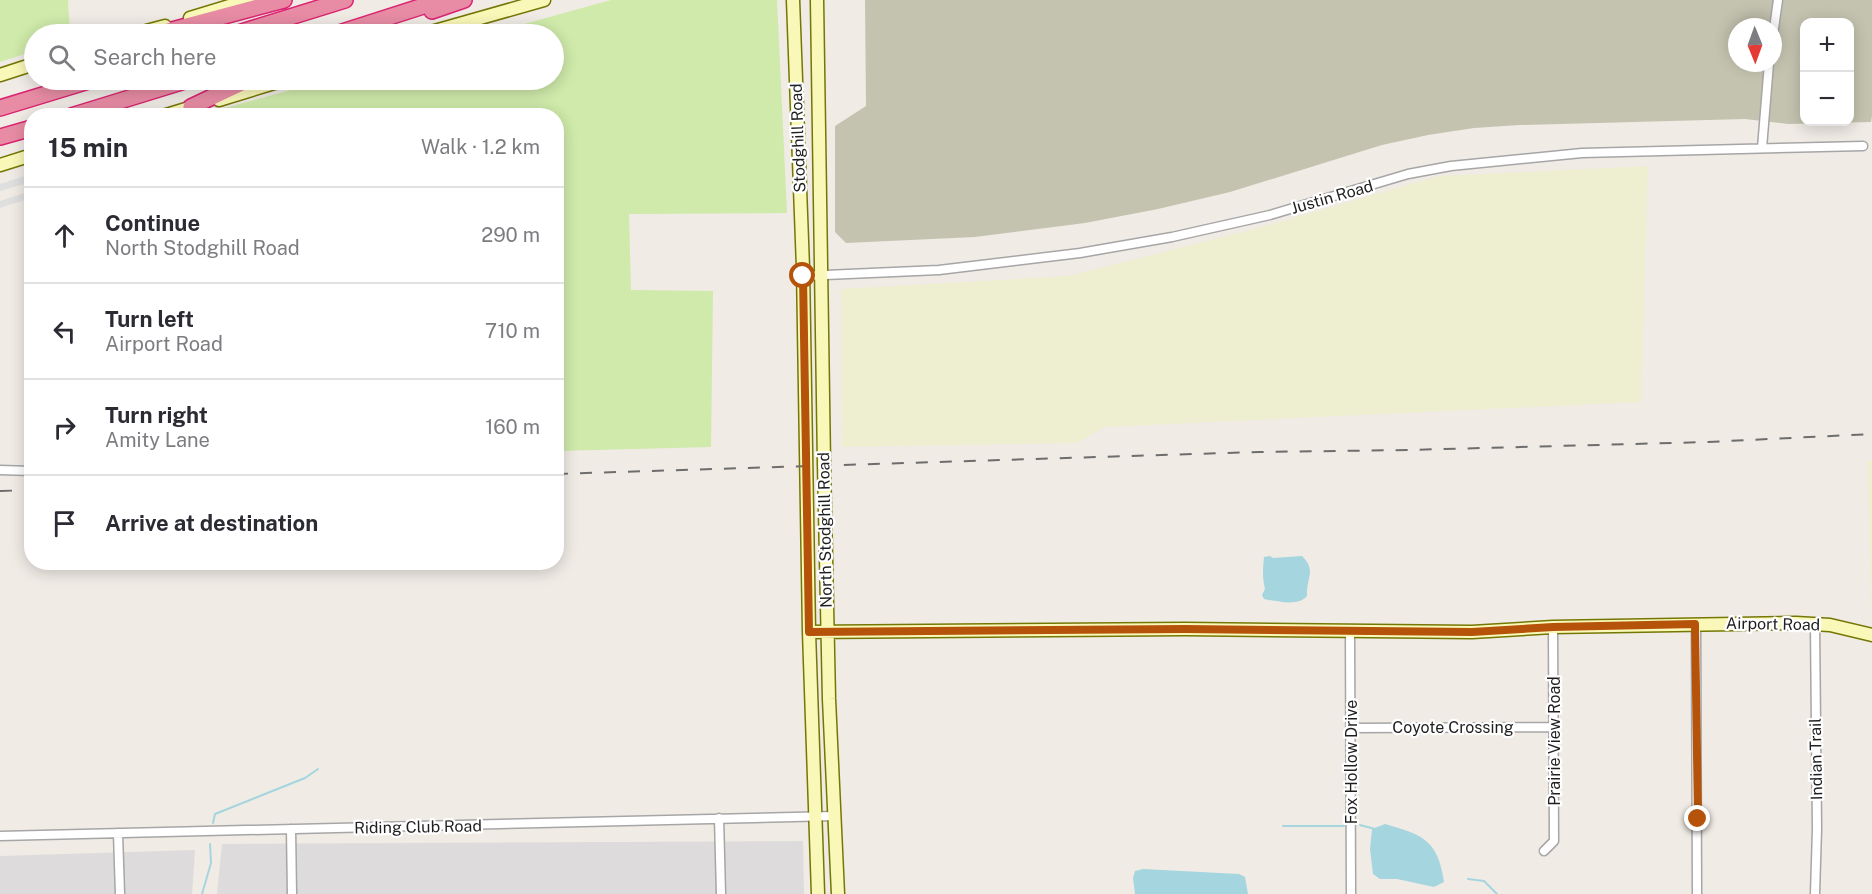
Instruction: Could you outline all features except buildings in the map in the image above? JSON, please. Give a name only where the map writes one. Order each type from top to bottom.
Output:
[{"type":"highway","points":[[194,24],[284,0]]},
{"type":"highway","points":[[267,24],[345,0]]},
{"type":"highway","points":[[367,24],[442,0]]},
{"type":"highway","points":[[396,24],[464,0]]},
{"type":"highway","points":[[0,108],[59,90]]},
{"type":"highway","points":[[97,108],[156,90]]},
{"type":"highway","points":[[191,107],[227,90]]},
{"type":"highway","points":[[0,137],[24,130]]},
{"type":"main road","points":[[169,24],[249,0]]},
{"type":"main road","points":[[459,24],[544,0]]},
{"type":"main road","name":"Stodghill Road","points":[[793,0],[803,276]]},
{"type":"main road","name":"Stodghill Road","points":[[816,0],[821,275]]},
{"type":"main road","points":[[0,75],[24,67]]},
{"type":"main road","points":[[188,108],[250,90]]},
{"type":"main road","points":[[0,165],[24,158]]},
{"type":"main road","name":"North Stodghill Road","points":[[821,275],[828,632],[838,894]]},
{"type":"main road","name":"North Stodghill Road","points":[[803,276],[809,632],[818,894]]},
{"type":"main road","name":"Airport Road","points":[[809,632],[1350,630],[1472,632],[1553,627],[1815,623],[1872,635]]},
{"type":"street","points":[[1775,18],[1778,0]]},
{"type":"street","points":[[1762,148],[1768,72]]},
{"type":"street","name":"Justin Road","points":[[803,276],[939,270],[1080,253],[1270,215],[1408,174],[1451,166],[1582,153],[1863,146]]},
{"type":"street","points":[[0,470],[24,471]]},
{"type":"street","name":"Indian Trail","points":[[1815,623],[1817,829],[1815,894]]},
{"type":"street","points":[[1695,624],[1698,894]]},
{"type":"street","name":"Prairie View Road","points":[[1544,851],[1554,841],[1553,627]]},
{"type":"street","name":"Fox Hollow Drive","points":[[1350,630],[1351,894]]},
{"type":"street","name":"Coyote Crossing","points":[[1351,728],[1555,727]]},
{"type":"street","name":"Riding Club Road","points":[[0,836],[835,816]]},
{"type":"street","points":[[719,818],[721,894]]},
{"type":"street","points":[[291,829],[292,894]]},
{"type":"street","points":[[118,833],[120,894]]},
{"type":"shaded area","points":[[865,0],[1872,0],[1871,122],[1854,122],[1854,18],[1800,18],[1800,124],[1745,119],[1474,128],[1382,145],[1230,192],[1158,209],[1085,223],[975,237],[846,243],[835,232],[835,126],[866,106]]},
{"type":"shaded area","points":[[1648,166],[1641,402],[1105,427],[1076,443],[842,447],[841,289],[1069,276],[1262,227],[1439,176]]},
{"type":"shaded area","points":[[24,176],[24,184],[0,191],[0,184]]},
{"type":"shaded area","points":[[24,193],[24,200],[0,208],[0,201]]},
{"type":"shaded area","points":[[1867,461],[1872,461],[1872,623]]},
{"type":"shaded area","points":[[803,841],[804,894],[217,894],[222,844]]},
{"type":"shaded area","points":[[195,850],[192,894],[0,894],[0,856]]},
{"type":"green space","points":[[0,0],[68,0],[69,24],[24,24],[24,54],[0,62]]},
{"type":"green space","points":[[611,0],[777,0],[787,213],[629,214],[631,290],[713,291],[711,447],[564,451],[564,108],[225,108],[291,90],[564,90],[564,24],[524,24]]},
{"type":"water","points":[[1302,556],[1310,570],[1307,596],[1298,601],[1287,602],[1264,599],[1262,595],[1265,589],[1264,557],[1273,558]]},
{"type":"water","points":[[1385,824],[1427,841],[1438,857],[1444,882],[1434,887],[1397,879],[1380,879],[1373,874],[1370,849],[1372,829]]},
{"type":"water","points":[[1143,869],[1239,874],[1245,877],[1248,894],[1135,894],[1133,878],[1135,871]]},
{"type":"waterway","points":[[213,823],[215,814],[305,778],[318,769]]},
{"type":"waterway","points":[[1360,825],[1375,829]]},
{"type":"waterway","points":[[1283,826],[1344,826]]},
{"type":"waterway","points":[[202,894],[211,863],[210,844]]},
{"type":"waterway","points":[[1468,879],[1484,881],[1497,894]]},
{"type":"railway","points":[[564,474],[1259,452],[1708,442],[1872,434]]},
{"type":"railway","points":[[0,491],[24,490]]},
{"type":"route","points":[[803,276],[809,632],[1185,629],[1472,632],[1553,627],[1695,624],[1698,819]]}]
